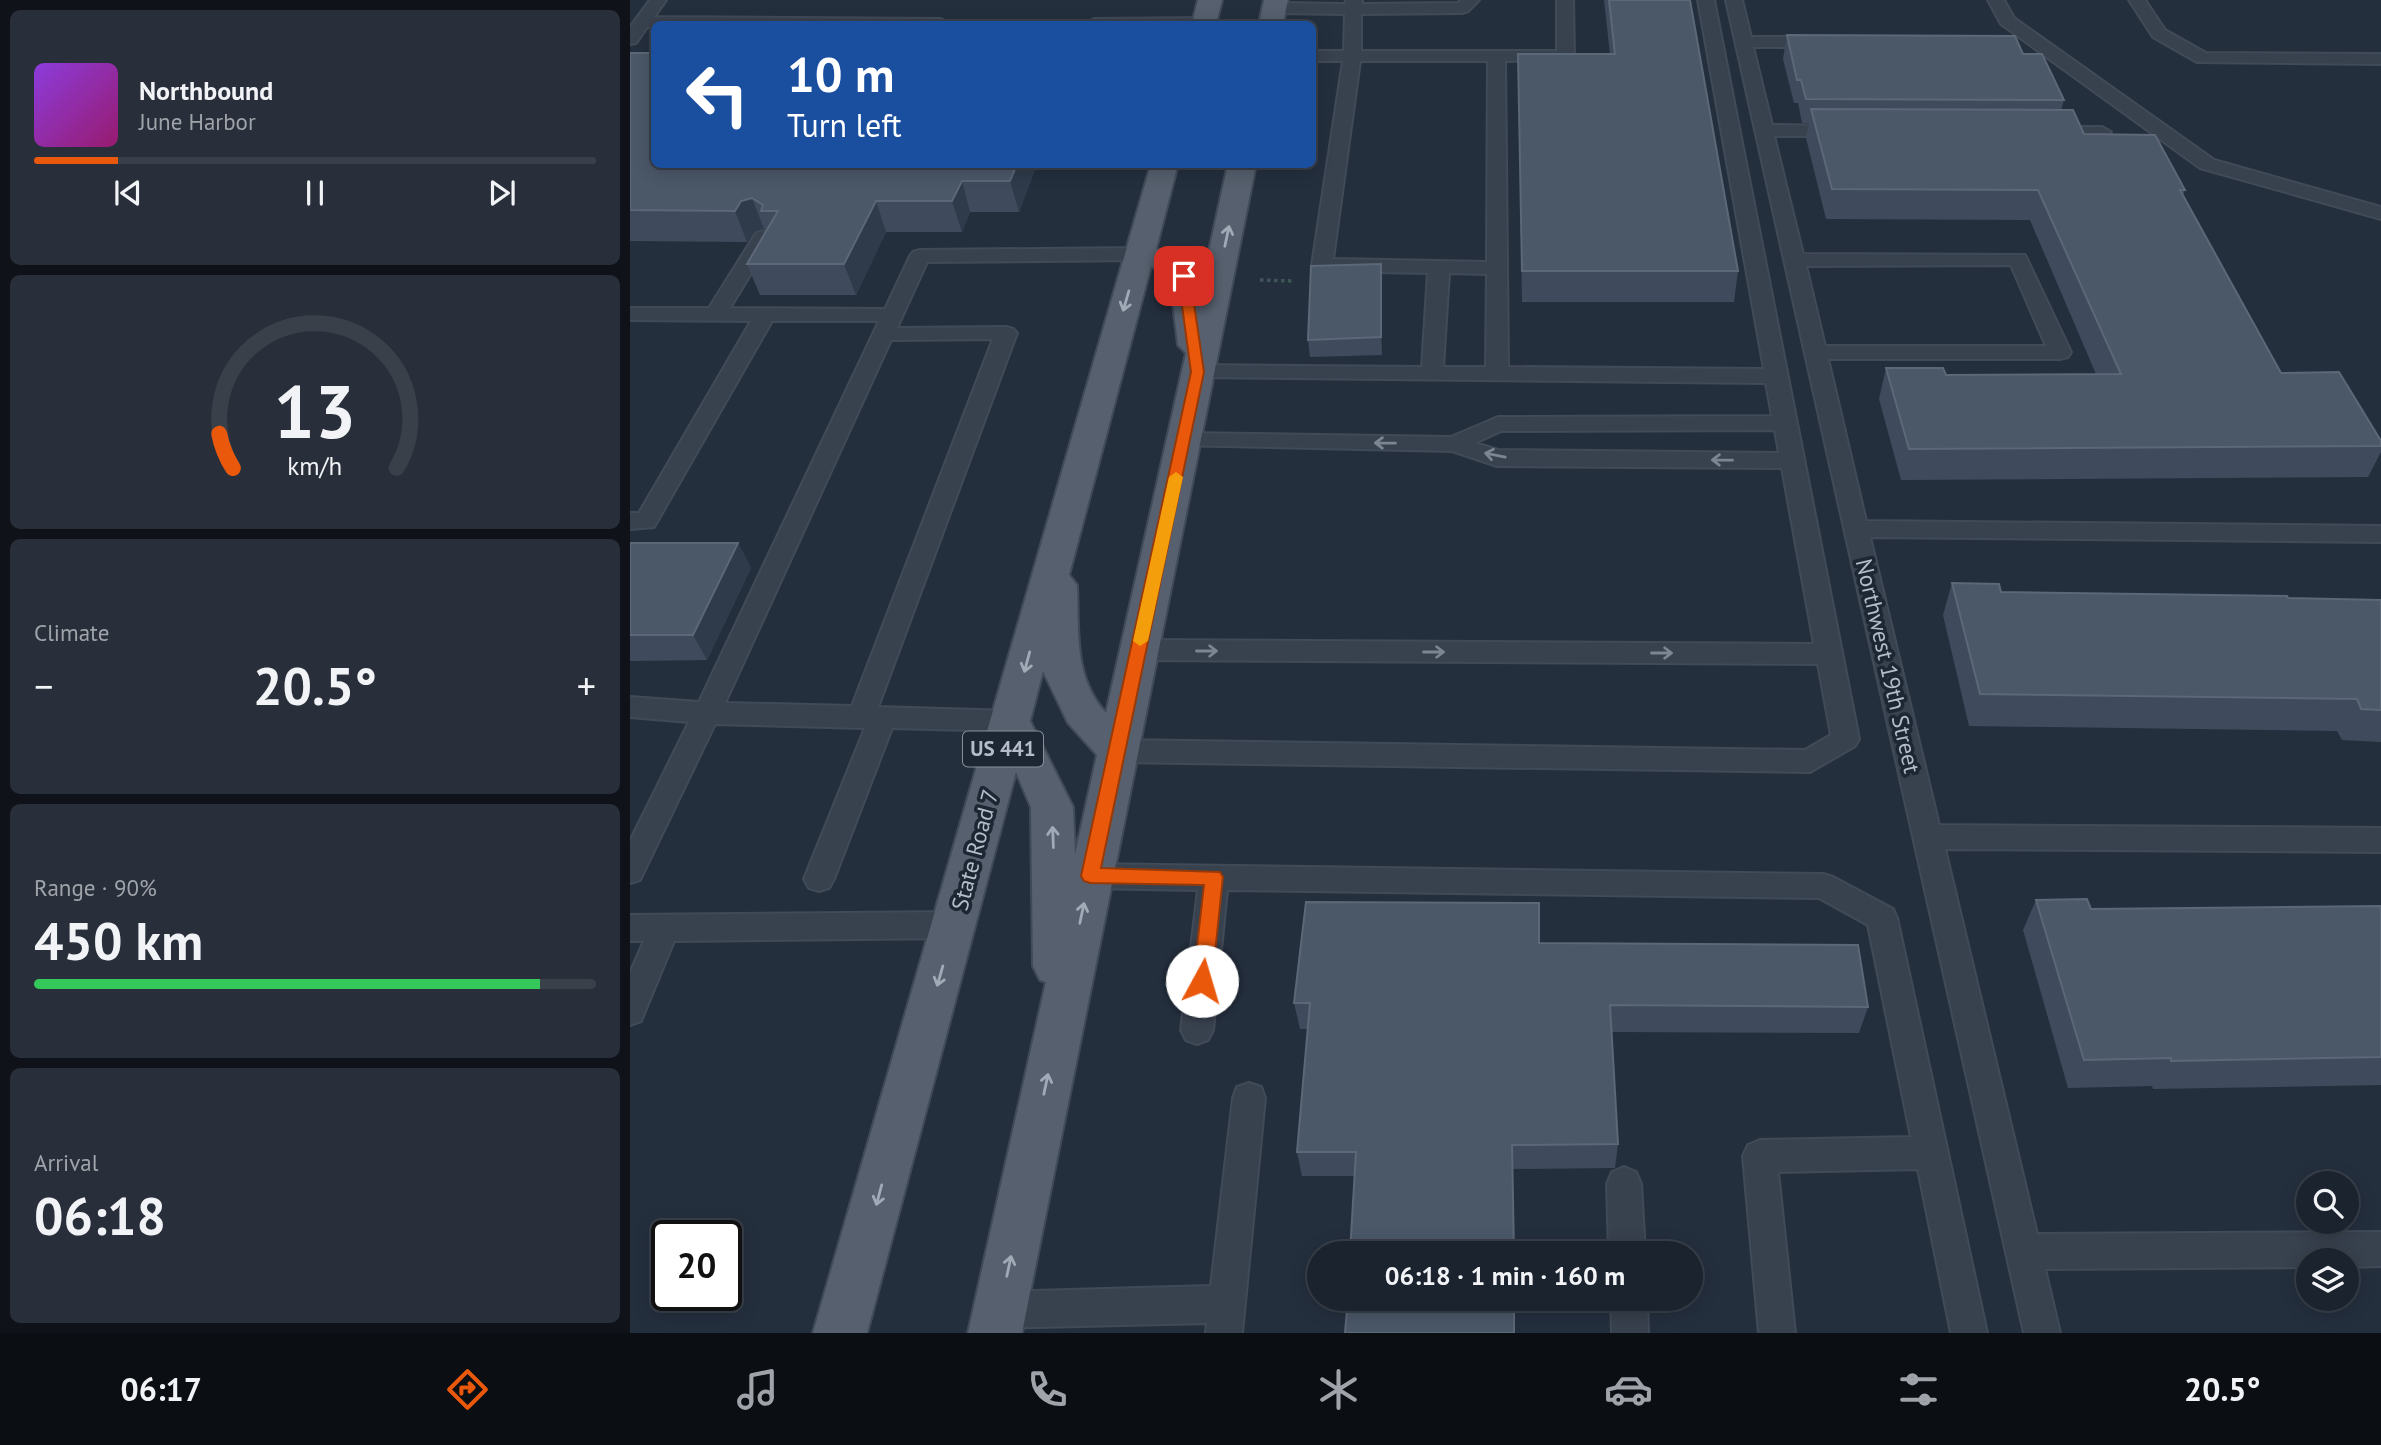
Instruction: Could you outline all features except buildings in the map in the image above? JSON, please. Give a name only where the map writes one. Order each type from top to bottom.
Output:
[{"type":"main road","points":[[1205,21],[1210,0]]},
{"type":"main road","name":"State Road 7","points":[[840,1333],[1163,168]]},
{"type":"main road","points":[[997,1321],[1241,168]]},
{"type":"main road","points":[[1140,254],[1165,261],[1184,276],[1198,372]]},
{"type":"main road","points":[[1058,548],[1062,670],[1082,712],[1117,751]]},
{"type":"main road","points":[[1010,721],[1032,761],[1052,807],[1058,1028]]},
{"type":"lane","points":[[630,40],[659,0]]},
{"type":"lane","points":[[1274,11],[1354,4],[1462,8],[1471,0]]},
{"type":"lane","points":[[1316,56],[1566,56],[1565,0]]},
{"type":"lane","points":[[1117,751],[1810,761],[1845,739],[1706,0]]},
{"type":"lane","name":"Northwest 19th Street","points":[[1734,0],[2042,1333]]},
{"type":"lane","points":[[1996,0],[2007,21],[2207,164],[2381,213]]},
{"type":"lane","points":[[2137,0],[2159,33],[2203,58],[2381,59]]},
{"type":"lane","points":[[1354,4],[1352,56],[1322,265],[1497,268]]},
{"type":"lane","points":[[643,22],[651,22]]},
{"type":"lane","points":[[1744,42],[1841,42]]},
{"type":"lane","points":[[1496,56],[1497,374]]},
{"type":"lane","points":[[1764,130],[1858,131]]},
{"type":"lane","points":[[2034,132],[2102,132]]},
{"type":"lane","points":[[716,314],[763,237]]},
{"type":"lane","points":[[630,871],[707,713],[920,256],[1140,254]]},
{"type":"lane","points":[[1794,260],[2018,259],[2060,352],[1816,352]]},
{"type":"lane","points":[[1432,373],[1439,267]]},
{"type":"lane","points":[[630,314],[765,315],[1006,333],[872,717],[819,879]]},
{"type":"lane","points":[[630,521],[646,521],[765,315]]},
{"type":"lane","points":[[1198,372],[1776,376]]},
{"type":"lane","points":[[1454,444],[1498,424],[1784,423]]},
{"type":"lane","points":[[1184,440],[1454,444],[1497,458],[1791,461]]},
{"type":"lane","points":[[1856,529],[2381,534]]},
{"type":"lane","points":[[1138,650],[1828,654]]},
{"type":"lane","points":[[630,707],[707,713],[1010,721]]},
{"type":"lane","points":[[1928,837],[2381,839]]},
{"type":"lane","points":[[1090,876],[1823,886],[1882,918],[1969,1333]]},
{"type":"lane","points":[[1197,1030],[1214,877]]},
{"type":"lane","points":[[630,928],[954,925]]},
{"type":"lane","points":[[630,1011],[664,928]]},
{"type":"lane","points":[[997,1321],[1226,1318],[1250,1098]]},
{"type":"lane","points":[[1777,1333],[1760,1156],[1931,1153]]},
{"type":"lane","points":[[1624,1184],[1626,1241]]},
{"type":"lane","points":[[2024,1252],[2381,1249]]},
{"type":"lane","points":[[1629,1311],[1630,1333]]},
{"type":"slow traffic","points":[[1140,641],[1176,477]]},
{"type":"route","points":[[1184,276],[1198,372],[1090,876],[1214,877],[1202,981]]}]
